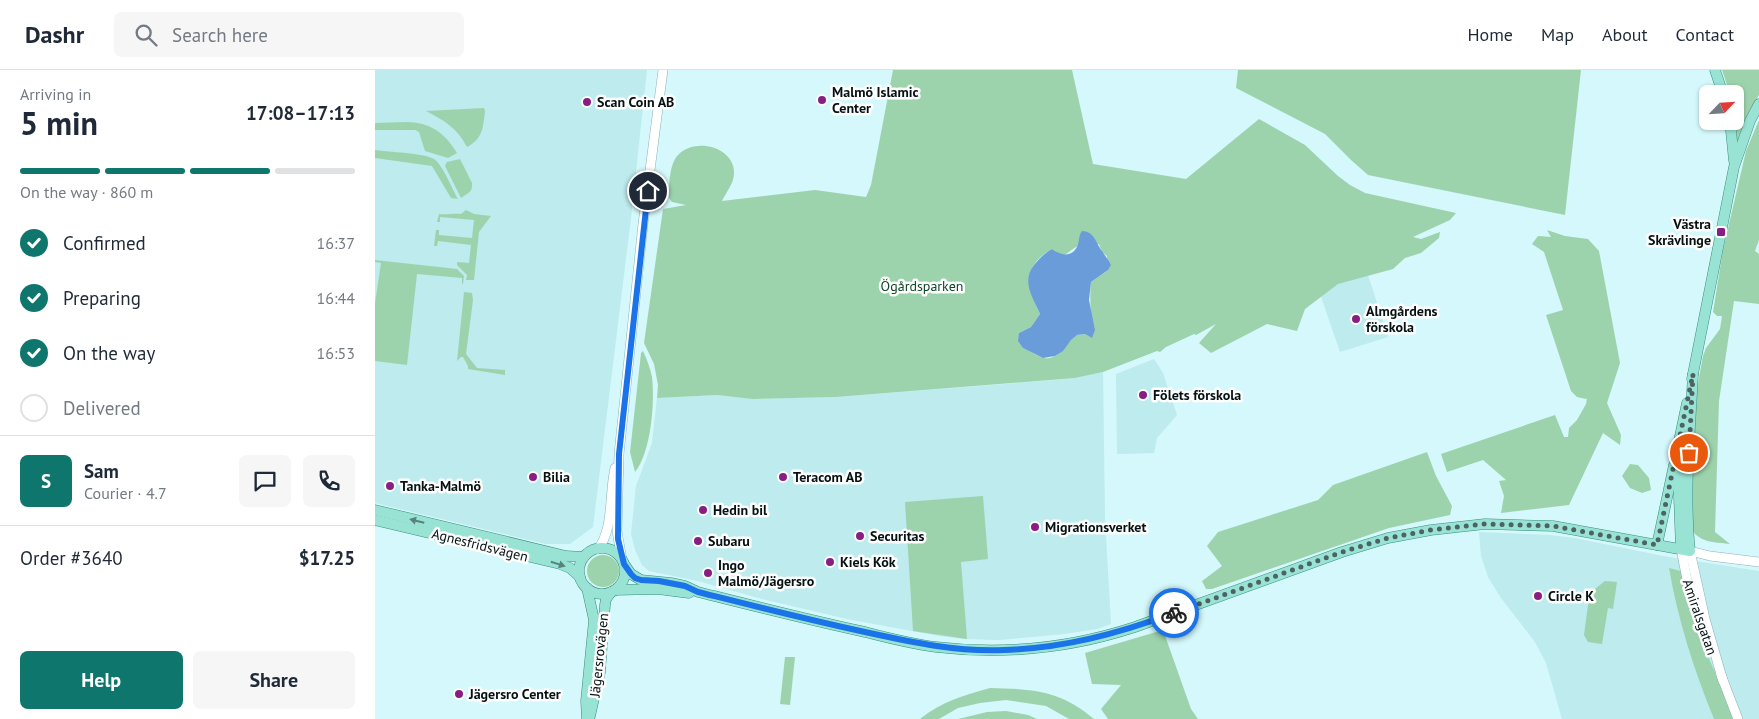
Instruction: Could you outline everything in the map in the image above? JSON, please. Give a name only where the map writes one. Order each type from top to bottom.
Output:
[{"type":"main road","points":[[1715,70],[1720,85]]},
{"type":"main road","name":"Amiralsgatan","points":[[1685,550],[1678,471],[1679,440],[1734,167],[1750,121],[1759,104]]},
{"type":"main road","name":"Amiralsgatan","points":[[1730,130],[1734,167]]},
{"type":"main road","name":"Amiralsgatan","points":[[1685,550],[1688,531],[1688,476],[1693,374]]},
{"type":"main road","points":[[1657,545],[1679,440]]},
{"type":"main road","name":"Agnesfridsvägen","points":[[375,510],[566,556],[584,557]]},
{"type":"main road","name":"Agnesfridsvägen","points":[[375,520],[560,564],[570,568],[581,577]]},
{"type":"main road","points":[[698,592],[686,593],[658,589],[613,591],[599,594],[587,588],[581,577],[580,569],[584,557],[593,550],[612,550],[631,574],[641,580],[678,584],[698,592],[917,644],[964,650],[1002,650],[1061,645],[1106,636],[1342,552],[1388,538],[1431,530],[1485,524],[1553,526],[1685,550]]},
{"type":"main road","points":[[613,591],[623,581],[625,570],[623,562]]},
{"type":"main road","name":"Jägersrovägen","points":[[587,588],[594,620],[586,701],[588,719]]},
{"type":"main road","name":"Jägersrovägen","points":[[588,719],[595,701],[606,599],[613,591]]},
{"type":"street","points":[[623,562],[617,531],[619,454],[642,233],[663,70]]},
{"type":"street","points":[[598,549],[607,533],[612,481],[619,454]]},
{"type":"street","points":[[1685,550],[1711,556],[1759,562]]},
{"type":"street","name":"Amiralsgatan","points":[[1685,550],[1723,681],[1738,719]]},
{"type":"shaded area","points":[[375,70],[647,70],[593,527],[570,544],[546,544],[375,503]]},
{"type":"shaded area","name":"Almgårdens förskola","points":[[1367,272],[1388,337],[1340,352],[1318,288]]},
{"type":"shaded area","name":"Fölets förskola","points":[[1154,359],[1163,373],[1177,415],[1157,438],[1154,453],[1117,454],[1116,374]]},
{"type":"shaded area","points":[[1103,372],[1105,518],[1111,624],[1097,629],[1064,634],[999,640],[939,636],[847,619],[762,599],[698,581],[649,571],[642,565],[635,550],[631,534],[636,486],[652,443],[657,398],[717,395],[752,399],[836,397],[1043,381],[1075,378]]},
{"type":"shaded area","points":[[1479,532],[1575,538],[1663,556],[1759,571],[1759,719],[1562,719],[1546,663],[1535,642],[1501,598],[1488,577],[1481,556]]},
{"type":"green space","name":"Ögårdsparken","points":[[893,70],[1072,70],[1093,164],[1186,179],[1259,119],[1305,145],[1338,176],[1365,193],[1456,213],[1450,220],[1413,237],[1421,239],[1440,232],[1439,238],[1421,253],[1405,258],[1393,269],[1338,284],[1305,309],[1297,331],[1267,324],[1211,353],[1199,343],[1216,324],[1196,335],[1194,334],[1166,347],[1160,352],[1157,351],[1103,372],[1075,378],[836,397],[752,399],[717,395],[657,398],[658,385],[654,364],[644,343],[663,209],[686,205],[672,202],[669,198],[672,168],[675,159],[682,152],[691,147],[701,146],[720,150],[727,156],[732,164],[734,177],[722,201],[815,190],[866,197],[871,185]],"holes":[[[1099,244],[1102,252],[1107,256],[1108,270],[1091,282],[1091,337],[1085,334],[1077,335],[1057,355],[1047,358],[1023,348],[1019,333],[1031,327],[1040,314],[1030,286],[1031,270],[1035,263],[1052,249],[1063,255],[1078,246]]]},
{"type":"green space","points":[[1238,70],[1581,70],[1565,215],[1368,175],[1325,134],[1236,88]]},
{"type":"green space","points":[[1722,70],[1759,70],[1759,95],[1747,115],[1744,125],[1744,85],[1727,85]]},
{"type":"green space","points":[[484,108],[484,122],[481,132],[476,140],[467,147],[450,126],[426,111]]},
{"type":"green space","points":[[1759,120],[1759,240],[1755,251],[1759,254],[1759,304],[1734,301],[1719,401],[1715,532],[1730,544],[1713,542],[1698,537],[1691,528],[1694,405],[1703,356],[1706,348],[1720,329],[1722,316],[1717,316],[1713,312],[1723,250],[1746,151]]},
{"type":"green space","points":[[406,122],[422,124],[436,130],[442,134],[457,153],[448,158],[425,151],[419,132],[415,130],[375,130],[375,123]]},
{"type":"green space","points":[[1736,130],[1742,130],[1737,148]]},
{"type":"green space","points":[[375,150],[414,154],[434,159],[444,172],[458,199],[451,198],[432,166],[375,158]]},
{"type":"green space","points":[[460,159],[472,183],[472,188],[461,198],[445,166],[447,162]]},
{"type":"green space","points":[[466,210],[474,214],[491,216],[479,232],[474,280],[466,280],[467,275],[457,265],[457,262],[469,263],[471,245],[438,241],[437,246],[434,246],[436,230],[439,230],[439,235],[472,238],[474,220],[440,217],[440,222],[437,222],[439,214],[461,214]]},
{"type":"green space","points":[[1547,230],[1565,236],[1588,239],[1599,251],[1620,363],[1607,403],[1621,435],[1620,445],[1603,433],[1569,505],[1501,513],[1504,496],[1499,481],[1506,480],[1483,460],[1447,472],[1441,454],[1555,415],[1564,437],[1568,437],[1569,428],[1577,420],[1586,404],[1587,398],[1577,397],[1571,391],[1546,315],[1563,310],[1544,252],[1532,244],[1538,236],[1551,237]]},
{"type":"green space","points":[[375,260],[457,269],[464,276],[462,284],[462,278],[417,274],[407,365],[375,361],[375,303],[381,263],[375,262]]},
{"type":"green space","points":[[464,292],[472,293],[473,300],[466,354],[477,368],[505,370],[505,375],[468,369],[463,357],[457,361]]},
{"type":"green space","points":[[643,351],[652,377],[653,400],[651,426],[645,452],[635,472],[630,452],[641,353]]},
{"type":"green space","points":[[1427,452],[1436,476],[1452,506],[1450,515],[1389,528],[1212,589],[1206,589],[1202,581],[1222,566],[1207,546],[1218,532],[1318,500],[1333,485]]},
{"type":"green space","points":[[1630,464],[1638,465],[1649,478],[1651,490],[1642,493],[1630,488],[1622,476]]},
{"type":"green space","points":[[983,496],[988,559],[961,562],[967,639],[913,631],[905,502]]},
{"type":"green space","points":[[603,555],[609,556],[614,560],[618,565],[618,577],[614,582],[609,586],[603,587],[597,586],[592,582],[588,577],[587,571],[588,565],[592,560],[597,556]]},
{"type":"green space","points":[[1669,568],[1681,571],[1687,603],[1701,641],[1736,719],[1714,719],[1687,645]]},
{"type":"green space","points":[[1605,581],[1617,582],[1613,609],[1608,608],[1602,644],[1588,642],[1584,635],[1589,598],[1591,592]]},
{"type":"green space","points":[[1163,630],[1191,709],[1198,719],[1108,719],[1101,709],[1121,685],[1092,684],[1085,653]]},
{"type":"green space","points":[[785,657],[795,657],[790,705],[780,704]]},
{"type":"green space","points":[[990,688],[1020,689],[1045,693],[1069,702],[1082,709],[1094,719],[1069,719],[1046,706],[1006,700],[958,708],[939,719],[920,719],[936,708],[953,700]]},
{"type":"green space","points":[[1006,711],[1028,715],[1037,719],[958,719],[987,712]]},
{"type":"water","points":[[1082,231],[1092,235],[1111,265],[1108,270],[1091,282],[1089,300],[1095,330],[1092,338],[1085,334],[1077,335],[1063,351],[1055,356],[1043,358],[1023,348],[1018,341],[1019,333],[1031,327],[1040,314],[1029,290],[1028,277],[1030,271],[1040,258],[1052,249],[1062,254],[1072,253],[1077,247]]},
{"type":"way so far","points":[[1174,613],[1342,552],[1388,538],[1431,530],[1485,524],[1524,524],[1553,526],[1657,545],[1693,374],[1689,453]]},
{"type":"place","name":"Malmö Islamic Center","points":[[822,100]]},
{"type":"place","name":"Scan Coin AB","points":[[587,102]]},
{"type":"place","name":"Västra Skrävlinge","points":[[1721,232]]},
{"type":"place","name":"Almgårdens förskola","points":[[1356,319]]},
{"type":"place","name":"Fölets förskola","points":[[1143,395]]},
{"type":"place","name":"Bilia","points":[[533,477]]},
{"type":"place","name":"Teracom AB","points":[[783,477]]},
{"type":"place","name":"Tanka-Malmö","points":[[390,486]]},
{"type":"place","name":"Hedin bil","points":[[703,510]]},
{"type":"place","name":"Migrationsverket","points":[[1035,527]]},
{"type":"place","name":"Securitas","points":[[860,536]]},
{"type":"place","name":"Subaru","points":[[698,541]]},
{"type":"place","name":"Kiels Kök","points":[[830,562]]},
{"type":"place","name":"Ingo Malmö/Jägersro","points":[[708,573]]},
{"type":"place","name":"Circle K","points":[[1538,596]]},
{"type":"place","name":"Jägersro Center","points":[[459,694]]},
{"type":"route","points":[[648,191],[619,454],[618,539],[622,560],[635,578],[685,586],[698,592],[840,627],[935,647],[964,650],[1023,649],[1081,642],[1130,629],[1174,613]]}]
